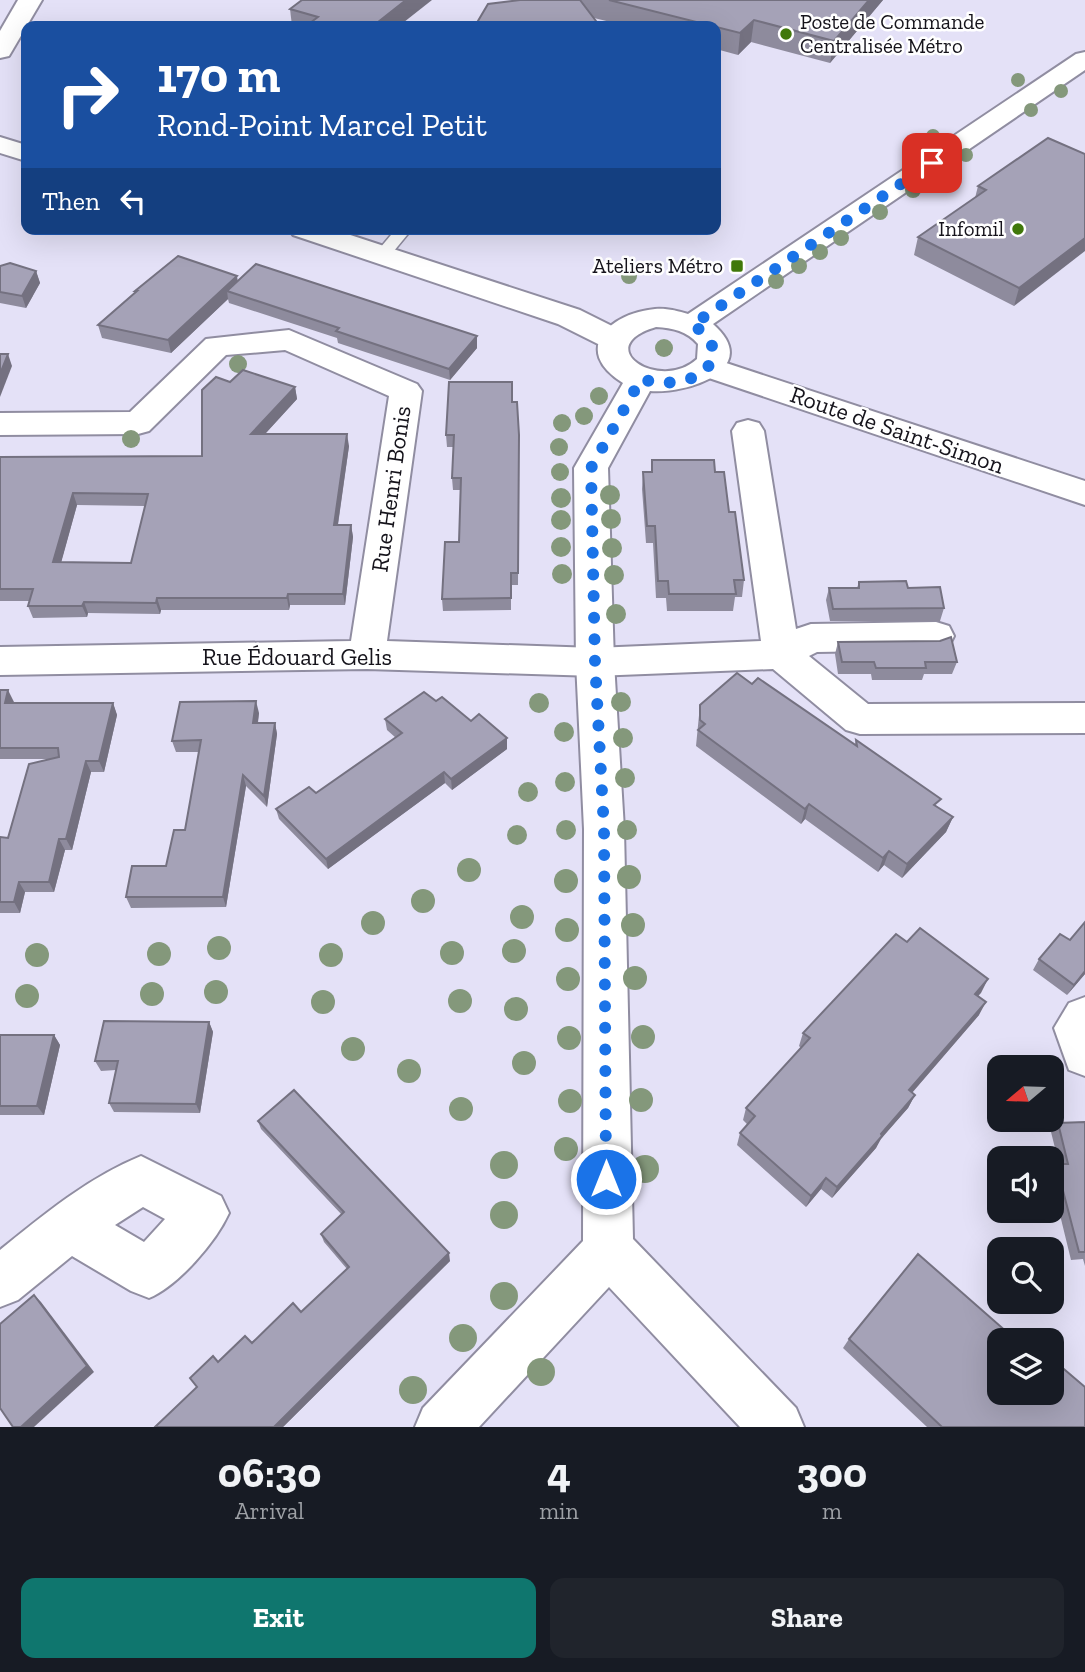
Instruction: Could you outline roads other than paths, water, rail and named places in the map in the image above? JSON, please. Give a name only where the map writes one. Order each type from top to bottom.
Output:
[{"type":"street","points":[[0,51],[7,27],[30,0]]},
{"type":"street","points":[[692,325],[1085,59]]},
{"type":"street","points":[[0,145],[21,151]]},
{"type":"street","points":[[332,235],[569,317],[613,339]]},
{"type":"street","points":[[663,318],[692,325],[712,344],[713,356],[708,367],[682,381],[662,383],[641,379],[618,366],[611,349],[613,339],[624,328],[643,320],[663,318]]},
{"type":"street","name":"Rue Henri Bonis","points":[[0,424],[138,422],[217,346],[289,340],[405,391],[367,655]]},
{"type":"street","name":"Route de Saint-Simon","points":[[708,367],[1085,493]]},
{"type":"street","points":[[641,379],[591,468],[595,662],[604,829],[606,1206],[609,1250],[777,1427]]},
{"type":"street","points":[[748,431],[781,654],[860,719],[1085,718]]},
{"type":"street","points":[[781,654],[811,638],[936,636]]},
{"type":"street","name":"Rue Édouard Gelis","points":[[0,661],[367,655],[595,662],[781,654]]},
{"type":"street","points":[[1085,1018],[1077,1028],[1085,1055]]},
{"type":"street","points":[[0,1282],[69,1226]]},
{"type":"street","points":[[442,1427],[609,1250]]},
{"type":"lane","points":[[383,254],[400,235]]},
{"type":"place","name":"Poste de Commande Centralisée Métro","points":[[786,34]]},
{"type":"place","name":"Infomil","points":[[1018,229]]},
{"type":"place","name":"Ateliers Métro","points":[[737,266]]}]
